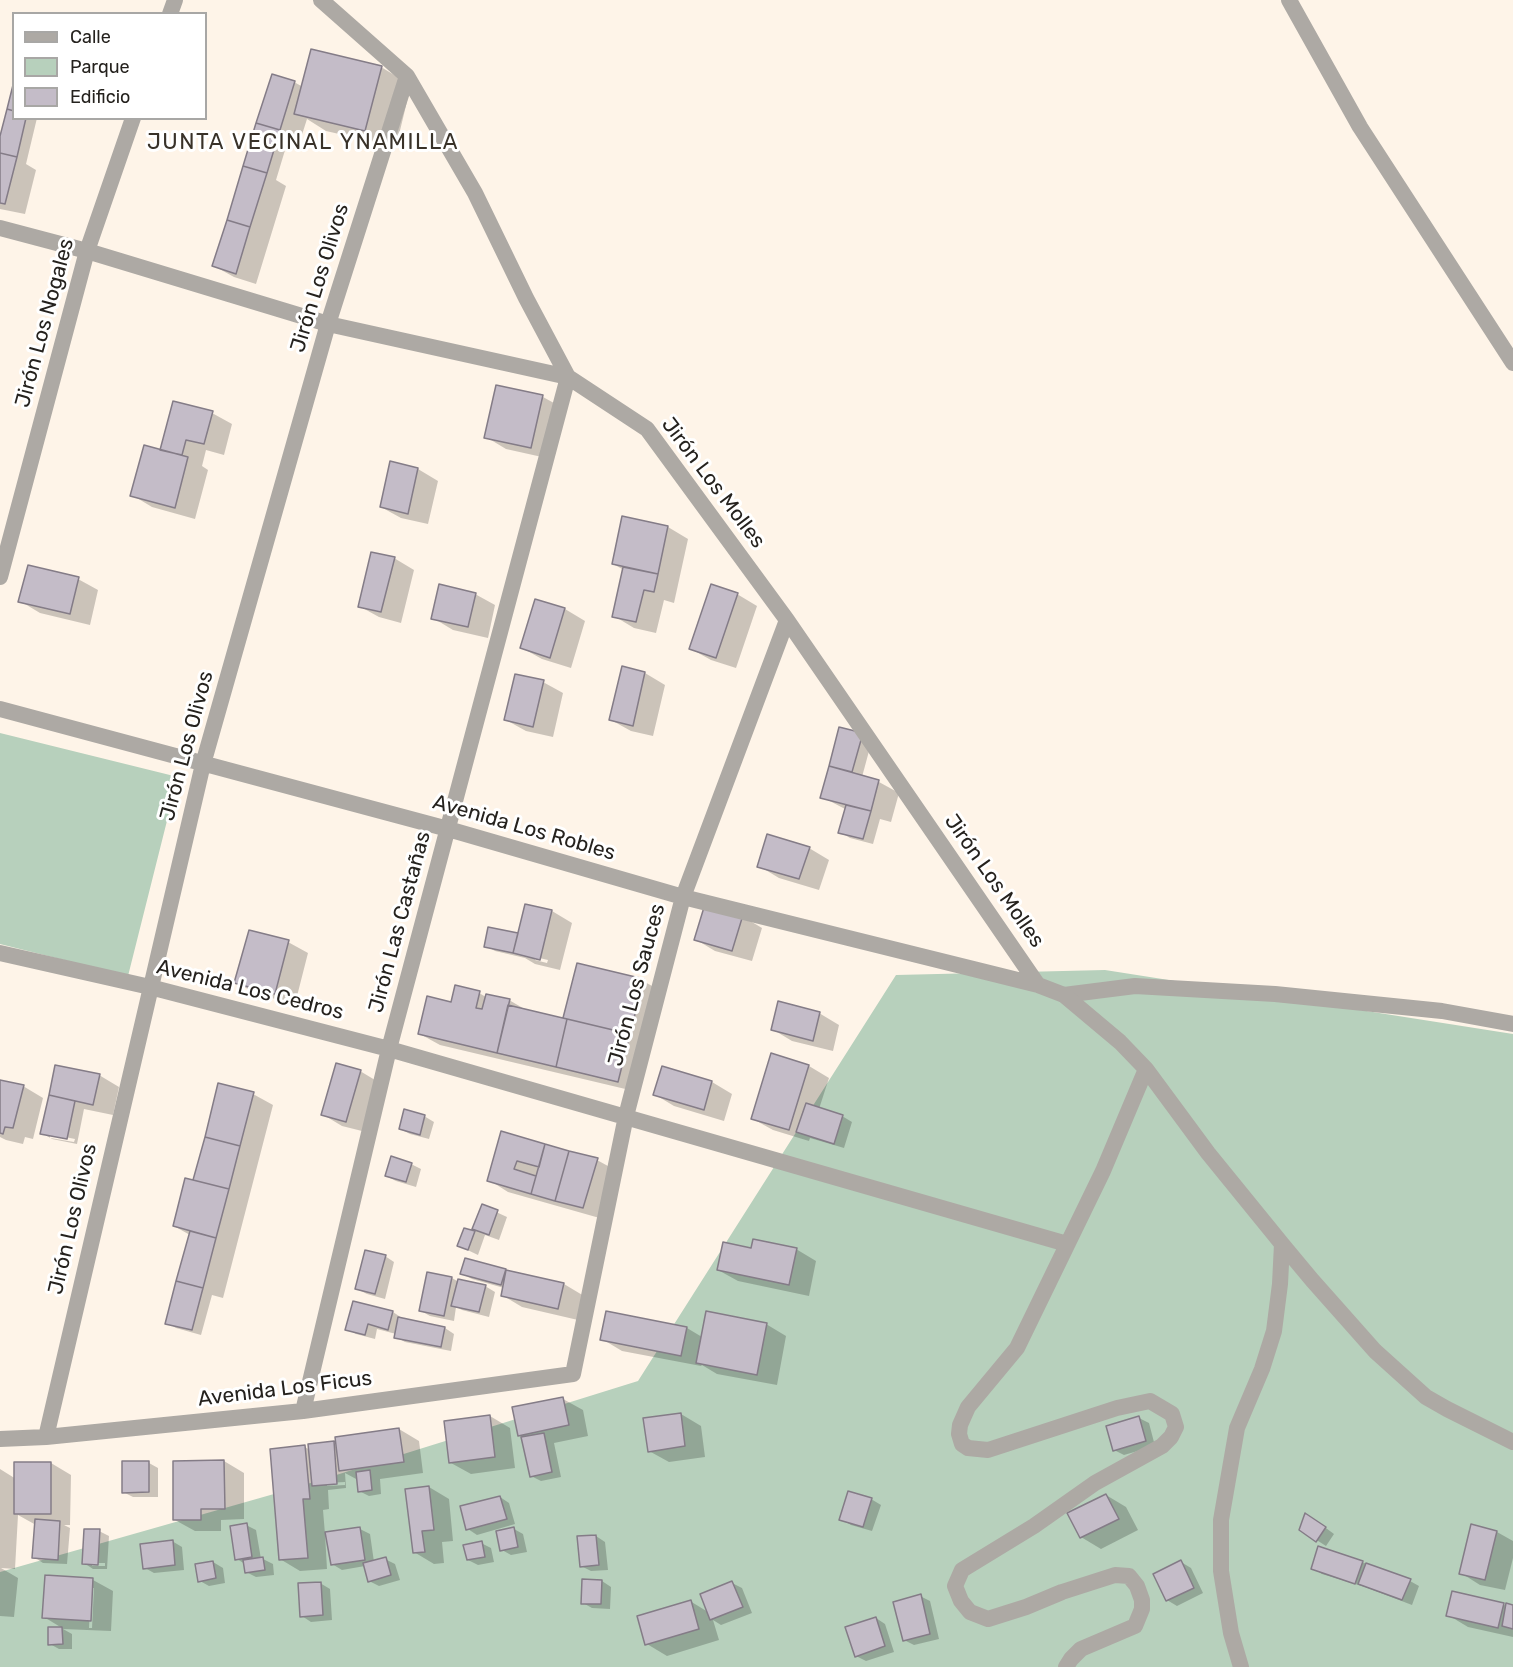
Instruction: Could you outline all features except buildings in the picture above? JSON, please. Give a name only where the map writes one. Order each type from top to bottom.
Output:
[{"type":"street","name":"Jirón Los Molles","points":[[321,0],[406,76],[475,193],[526,298],[568,377],[647,429],[787,620],[1038,985]]},
{"type":"street","points":[[1289,0],[1360,127],[1513,363]]},
{"type":"street","name":"Jirón Los Olivos","points":[[46,1437],[203,764],[328,324],[406,76]]},
{"type":"street","name":"Jirón Los Nogales","points":[[0,577],[87,251],[132,120]]},
{"type":"street","points":[[0,228],[87,251],[328,324],[568,377]]},
{"type":"street","name":"Jirón Las Castañas","points":[[303,1411],[389,1049],[568,377]]},
{"type":"street","name":"Jirón Los Sauces","points":[[573,1374],[626,1116],[683,897],[787,620]]},
{"type":"street","name":"Avenida Los Robles","points":[[0,708],[448,829],[683,897],[1038,985],[1064,995]]},
{"type":"street","name":"Avenida Los Cedros","points":[[0,953],[150,987],[389,1049],[1067,1244]]},
{"type":"street","points":[[1064,995],[1135,986],[1275,994],[1442,1011],[1513,1024]]},
{"type":"street","points":[[1064,995],[1120,1042],[1146,1069],[1208,1153],[1312,1280],[1375,1351],[1426,1397],[1513,1442]]},
{"type":"street","points":[[1066,1667],[1081,1649],[1135,1626],[1142,1609],[1142,1600],[1137,1586],[1129,1576],[1115,1575],[988,1619],[970,1612],[961,1601],[955,1586],[962,1570],[1034,1526],[1095,1483],[1162,1446],[1172,1437],[1176,1427],[1172,1414],[1150,1401],[1117,1408],[988,1450],[968,1448],[962,1444],[959,1434],[960,1425],[968,1407],[1017,1348],[1103,1171],[1146,1069]]},
{"type":"street","points":[[1241,1667],[1232,1633],[1221,1571],[1221,1520],[1237,1428],[1262,1369],[1274,1331],[1282,1244]]},
{"type":"street","name":"Avenida Los Ficus","points":[[0,1439],[46,1437],[303,1411],[573,1374]]},
{"type":"green space","points":[[0,733],[178,777],[128,976],[0,944]]},
{"type":"green space","points":[[1105,970],[1513,1034],[1513,1667],[0,1667],[0,1572],[288,1490],[638,1381],[896,975]]},
{"type":"district","name":"JUNTA VECINAL YNAMILLA","points":[[303,143]]}]
